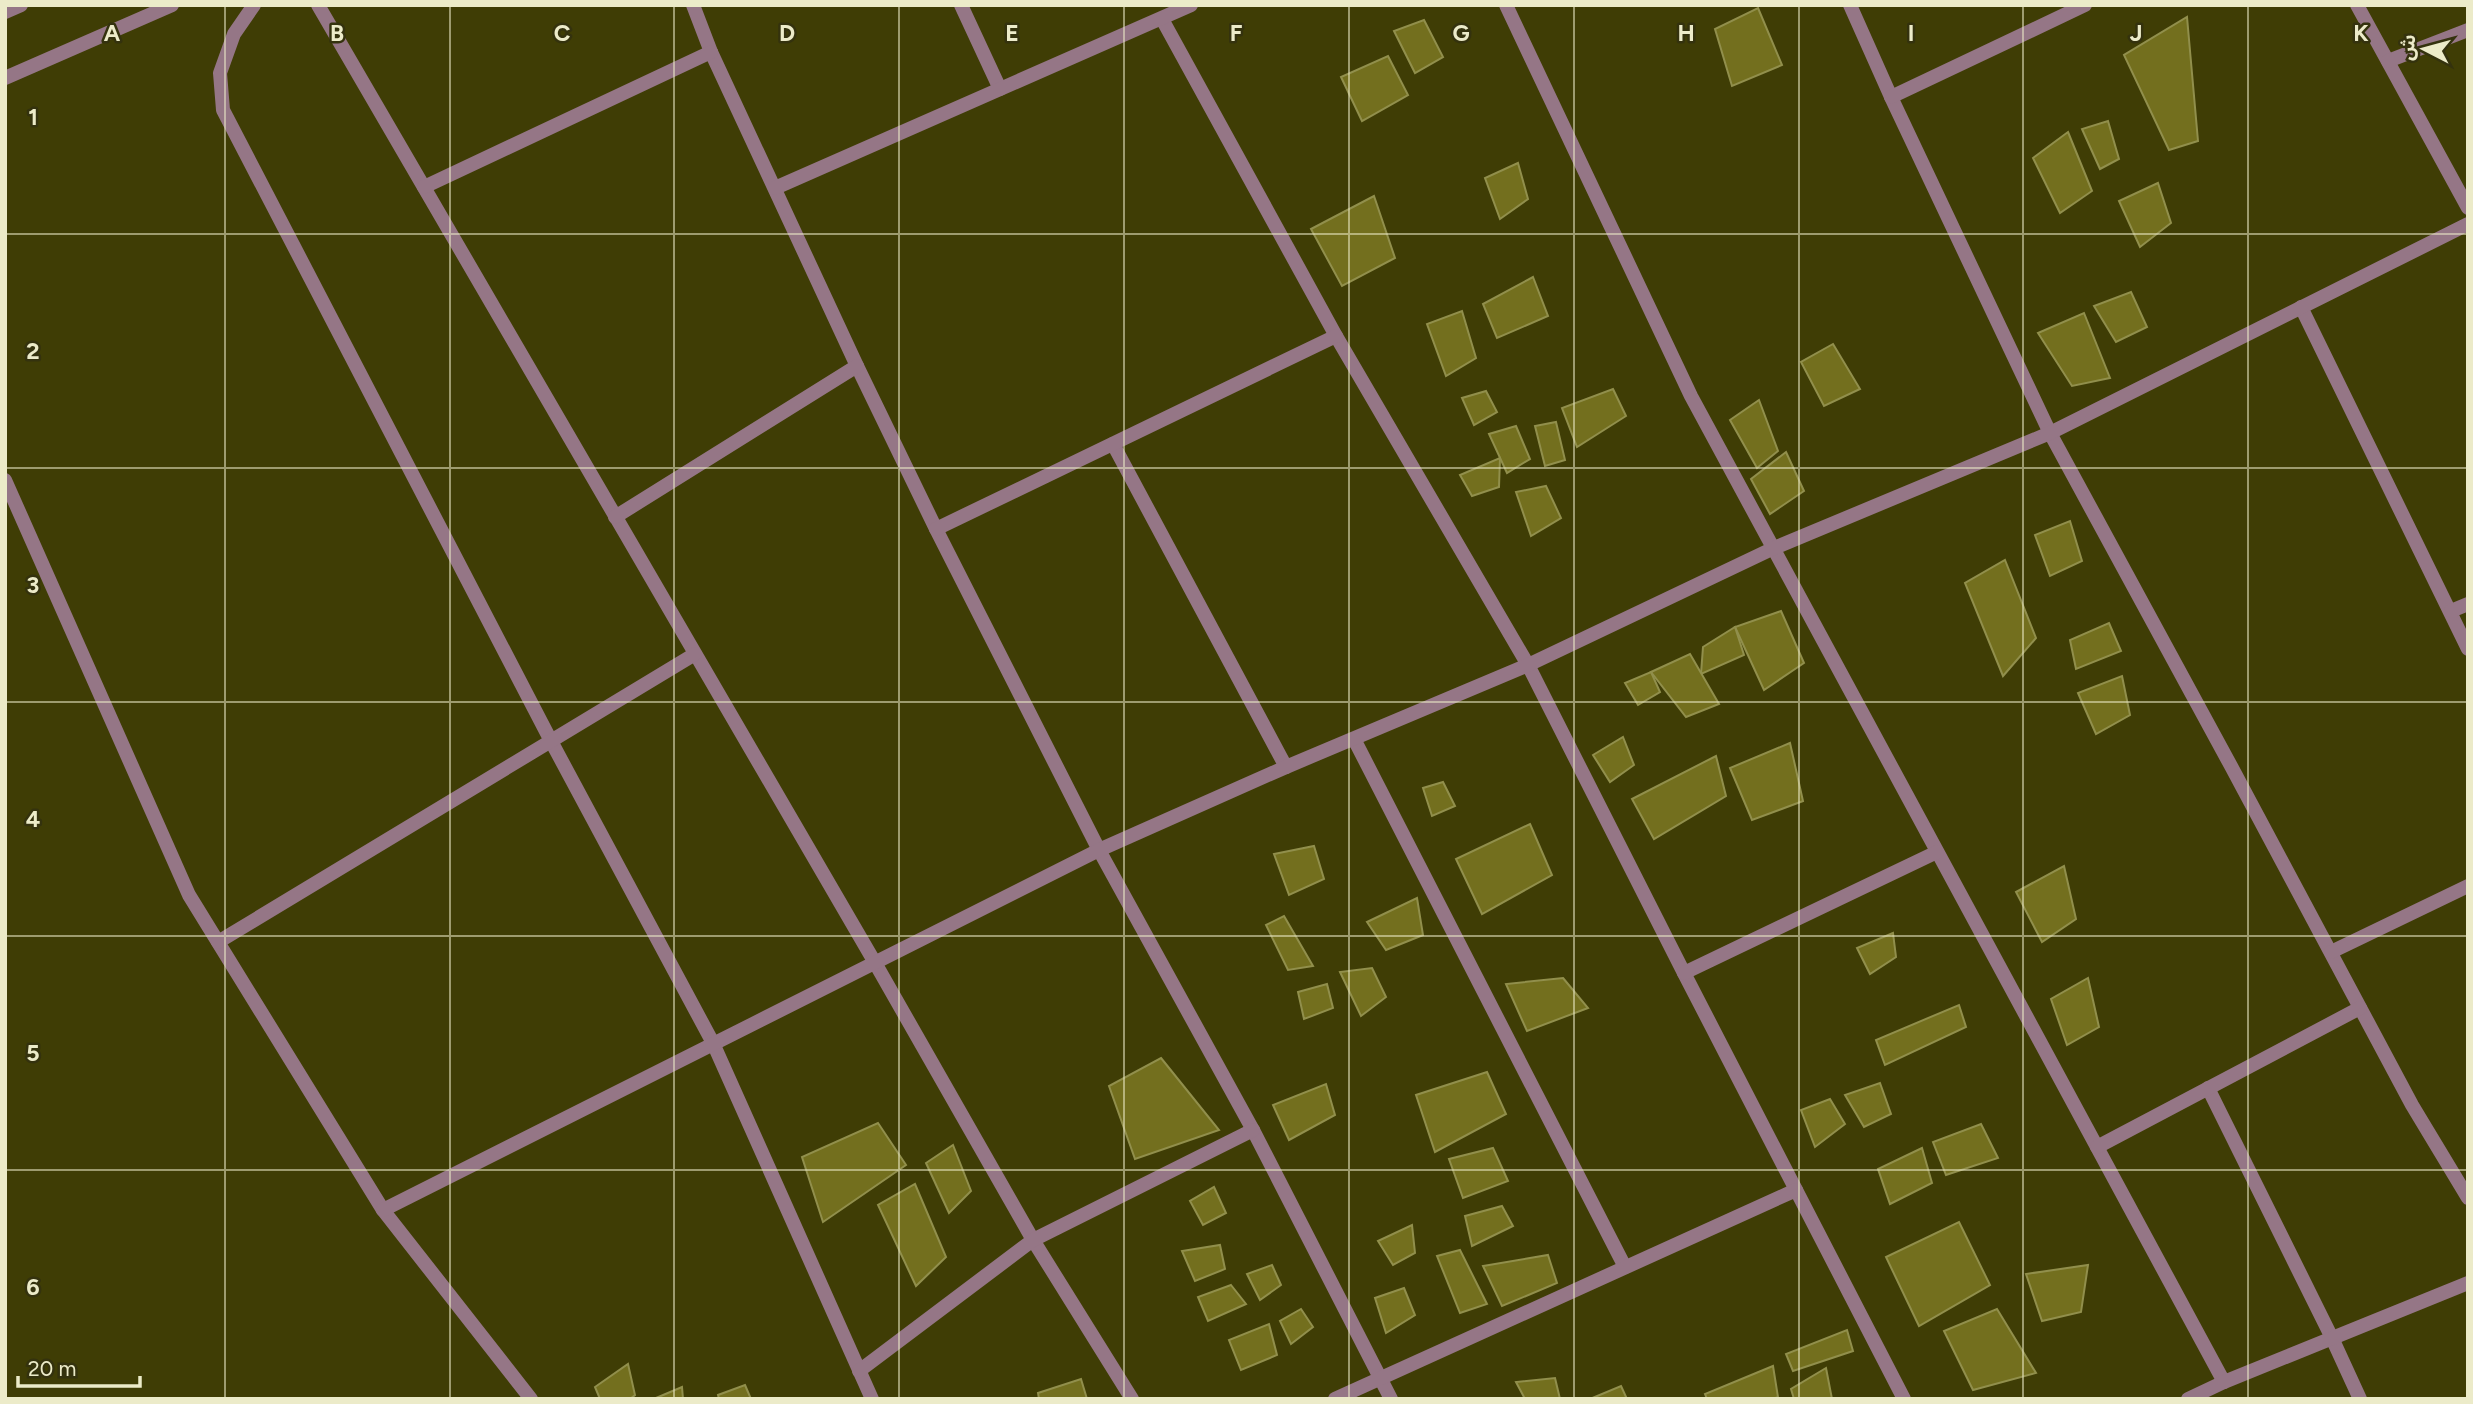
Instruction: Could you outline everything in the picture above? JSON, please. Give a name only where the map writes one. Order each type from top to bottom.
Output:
[{"type":"street","points":[[5,12],[21,5]]},
{"type":"street","points":[[5,78],[172,5]]},
{"type":"street","points":[[254,5],[234,34],[220,73],[223,110],[551,741],[713,1044],[872,1399]]},
{"type":"street","points":[[318,5],[874,961],[1033,1240],[1132,1399]]},
{"type":"street","points":[[693,5],[711,52],[936,529],[1099,850],[1253,1130],[1391,1399]]},
{"type":"street","points":[[961,5],[1000,89]]},
{"type":"street","points":[[775,188],[1191,5]]},
{"type":"street","points":[[1507,5],[1691,396],[2224,1382]]},
{"type":"street","points":[[1850,5],[2050,433],[2412,1105],[2468,1198]]},
{"type":"street","points":[[1891,97],[2085,5]]},
{"type":"street","points":[[2357,5],[2468,208]]},
{"type":"street","points":[[1162,19],[1336,336],[1528,665],[1905,1399]]},
{"type":"street","points":[[2389,61],[2468,30]]},
{"type":"street","points":[[424,187],[711,52]]},
{"type":"street","points":[[383,1210],[1099,850],[1286,767],[1528,665],[1774,548],[2050,433],[2468,224]]},
{"type":"street","points":[[2301,307],[2468,649]]},
{"type":"street","points":[[936,529],[1336,336]]},
{"type":"street","points":[[615,517],[857,366]]},
{"type":"street","points":[[1112,444],[1286,767]]},
{"type":"street","points":[[5,480],[189,895],[383,1210],[531,1399]]},
{"type":"street","points":[[2451,611],[2468,604]]},
{"type":"street","points":[[218,942],[695,654]]},
{"type":"street","points":[[1354,739],[1625,1267]]},
{"type":"street","points":[[1684,973],[1937,852]]},
{"type":"street","points":[[2331,952],[2468,886]]},
{"type":"street","points":[[2097,1147],[2360,1008]]},
{"type":"street","points":[[2208,1088],[2360,1399]]},
{"type":"street","points":[[859,1371],[1033,1240],[1253,1130]]},
{"type":"street","points":[[1335,1399],[1796,1190]]},
{"type":"street","points":[[2188,1399],[2468,1283]]},
{"type":"building","points":[[1758,8],[1782,65],[1732,86],[1715,29]]},
{"type":"building","points":[[2187,17],[2198,141],[2169,150],[2124,55]]},
{"type":"building","points":[[1424,20],[1443,57],[1415,73],[1394,31]]},
{"type":"building","points":[[1388,56],[1408,95],[1362,121],[1341,77]]},
{"type":"building","points":[[2108,121],[2119,159],[2100,169],[2082,129]]},
{"type":"building","points":[[2068,132],[2092,191],[2060,213],[2033,158]]},
{"type":"building","points":[[1518,163],[1528,199],[1500,219],[1485,178]]},
{"type":"building","points":[[2158,183],[2171,223],[2140,247],[2119,201]]},
{"type":"building","points":[[1374,196],[1395,258],[1342,286],[1311,229]]},
{"type":"building","points":[[1533,277],[1548,316],[1497,338],[1483,304]]},
{"type":"building","points":[[2131,292],[2147,327],[2116,342],[2094,306]]},
{"type":"building","points":[[1462,311],[1476,358],[1446,376],[1427,324]]},
{"type":"building","points":[[2084,313],[2110,378],[2072,386],[2038,333]]},
{"type":"building","points":[[1833,344],[1860,389],[1824,406],[1801,362]]},
{"type":"building","points":[[1613,389],[1626,416],[1577,447],[1562,408]]},
{"type":"building","points":[[1486,391],[1497,412],[1474,425],[1462,398]]},
{"type":"building","points":[[1759,400],[1778,451],[1757,468],[1730,420]]},
{"type":"building","points":[[1556,422],[1565,460],[1545,466],[1535,426]]},
{"type":"building","points":[[1516,426],[1530,459],[1507,473],[1489,434]]},
{"type":"building","points":[[1786,452],[1804,491],[1770,514],[1751,479]]},
{"type":"building","points":[[1500,458],[1499,487],[1472,496],[1460,475]]},
{"type":"building","points":[[1546,486],[1561,518],[1531,536],[1516,492]]},
{"type":"building","points":[[2070,521],[2082,561],[2050,576],[2035,535]]},
{"type":"building","points":[[2005,560],[2036,638],[2003,676],[1965,583]]},
{"type":"building","points":[[1781,611],[1804,663],[1764,690],[1735,627]]},
{"type":"building","points":[[2109,623],[2121,651],[2076,669],[2070,640]]},
{"type":"building","points":[[1735,627],[1744,655],[1701,674],[1703,647]]},
{"type":"building","points":[[1690,654],[1719,704],[1686,717],[1651,672]]},
{"type":"building","points":[[1651,672],[1660,692],[1638,705],[1625,683]]},
{"type":"building","points":[[2122,676],[2130,715],[2096,734],[2078,693]]},
{"type":"building","points":[[1623,737],[1634,765],[1610,782],[1593,755]]},
{"type":"building","points":[[1790,743],[1803,801],[1752,820],[1730,768]]},
{"type":"building","points":[[1716,756],[1726,796],[1654,839],[1632,799]]},
{"type":"building","points":[[1443,782],[1455,806],[1432,816],[1423,788]]},
{"type":"building","points":[[1530,824],[1552,875],[1482,914],[1456,859]]},
{"type":"building","points":[[1314,846],[1324,879],[1289,895],[1274,854]]},
{"type":"building","points":[[2064,866],[2076,919],[2042,942],[2016,892]]},
{"type":"building","points":[[1417,898],[1423,935],[1386,950],[1367,922]]},
{"type":"building","points":[[1284,916],[1313,966],[1288,970],[1266,925]]},
{"type":"building","points":[[1893,933],[1896,957],[1870,974],[1857,948]]},
{"type":"building","points":[[1372,968],[1386,997],[1361,1016],[1340,972]]},
{"type":"building","points":[[1563,978],[1588,1008],[1527,1031],[1506,984]]},
{"type":"building","points":[[2088,978],[2099,1027],[2067,1045],[2051,999]]},
{"type":"building","points":[[1327,984],[1333,1008],[1304,1019],[1298,992]]},
{"type":"building","points":[[1959,1005],[1966,1027],[1885,1065],[1876,1040]]},
{"type":"building","points":[[1161,1058],[1219,1130],[1135,1159],[1109,1086]]},
{"type":"building","points":[[1487,1072],[1506,1114],[1435,1152],[1416,1095]]},
{"type":"building","points":[[1880,1083],[1891,1114],[1864,1127],[1845,1095]]},
{"type":"building","points":[[1326,1084],[1335,1115],[1289,1140],[1273,1105]]},
{"type":"building","points":[[1830,1099],[1845,1124],[1815,1147],[1801,1110]]},
{"type":"building","points":[[878,1123],[906,1165],[823,1222],[802,1157]]},
{"type":"building","points":[[1981,1124],[1998,1158],[1946,1175],[1933,1142]]},
{"type":"building","points":[[953,1145],[971,1191],[949,1213],[926,1163]]},
{"type":"building","points":[[1493,1148],[1508,1181],[1463,1198],[1449,1159]]},
{"type":"building","points":[[1922,1148],[1932,1183],[1890,1204],[1878,1169]]},
{"type":"building","points":[[915,1184],[946,1257],[916,1286],[878,1205]]},
{"type":"building","points":[[1214,1187],[1226,1213],[1203,1225],[1190,1201]]},
{"type":"building","points":[[1502,1206],[1513,1226],[1472,1246],[1465,1216]]},
{"type":"building","points":[[1959,1222],[1990,1285],[1919,1326],[1886,1257]]},
{"type":"building","points":[[1412,1225],[1415,1253],[1393,1265],[1378,1241]]},
{"type":"building","points":[[1220,1245],[1225,1269],[1195,1281],[1182,1251]]},
{"type":"building","points":[[1460,1250],[1487,1304],[1460,1313],[1437,1256]]},
{"type":"building","points":[[1548,1255],[1557,1283],[1502,1306],[1483,1266]]},
{"type":"building","points":[[1272,1265],[1281,1285],[1260,1300],[1247,1274]]},
{"type":"building","points":[[2088,1265],[2081,1312],[2042,1321],[2026,1274]]},
{"type":"building","points":[[1231,1285],[1246,1304],[1208,1321],[1198,1297]]},
{"type":"building","points":[[1404,1288],[1415,1315],[1386,1333],[1375,1298]]},
{"type":"building","points":[[1301,1309],[1313,1327],[1291,1344],[1280,1321]]},
{"type":"building","points":[[1997,1309],[2036,1373],[1973,1390],[1944,1331]]},
{"type":"building","points":[[1269,1324],[1277,1355],[1241,1370],[1229,1340]]},
{"type":"building","points":[[1847,1330],[1853,1351],[1793,1371],[1786,1354]]},
{"type":"building","points":[[628,1364],[635,1395],[630,1399],[600,1399],[595,1387]]},
{"type":"building","points":[[1773,1366],[1778,1397],[1707,1399],[1705,1394]]},
{"type":"building","points":[[1826,1368],[1832,1399],[1794,1399],[1791,1389]]},
{"type":"building","points":[[1555,1378],[1560,1399],[1525,1399],[1516,1382]]},
{"type":"building","points":[[1081,1379],[1087,1399],[1039,1399],[1038,1393]]},
{"type":"building","points":[[745,1385],[751,1399],[719,1399],[718,1395]]},
{"type":"building","points":[[1621,1386],[1627,1399],[1590,1399]]},
{"type":"building","points":[[682,1387],[683,1399],[656,1399],[656,1398]]}]
